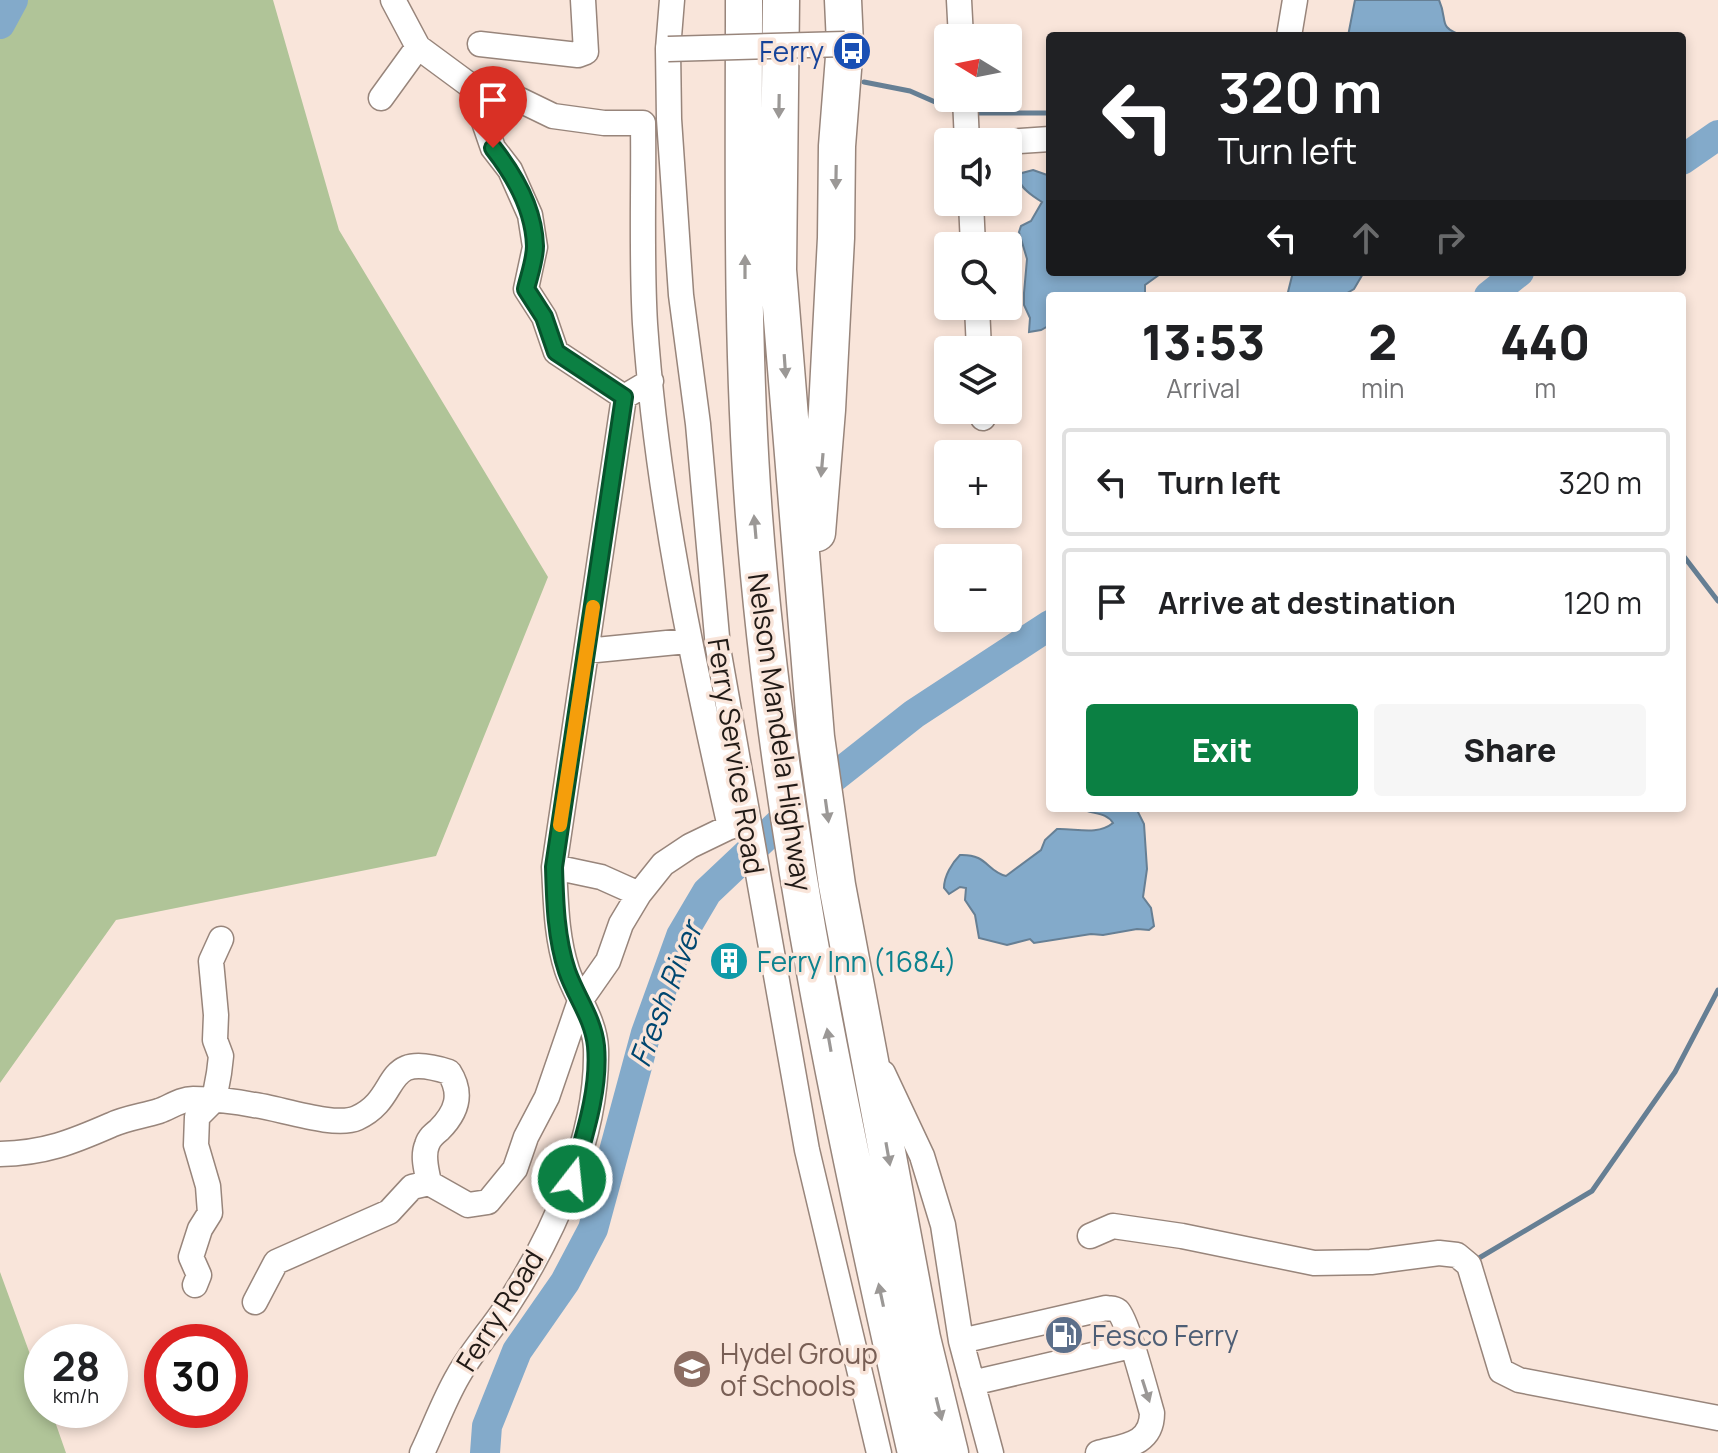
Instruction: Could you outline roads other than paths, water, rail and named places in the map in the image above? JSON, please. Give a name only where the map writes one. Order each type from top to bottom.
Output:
[{"type":"highway","name":"Nelson Mandela Highway","points":[[744,0],[745,350],[754,516],[782,772],[847,1139],[916,1453]]},
{"type":"highway","name":"Nelson Mandela Highway","points":[[781,0],[778,270],[816,737],[837,885],[865,1036],[922,1338],[950,1453]]},
{"type":"highway","points":[[812,693],[817,603],[817,514],[827,410],[836,238],[837,146],[845,44],[843,0]]},
{"type":"street","points":[[255,1302],[276,1262],[389,1212],[412,1187],[429,1183],[468,1205],[488,1202],[515,1169],[526,1137],[547,1097],[580,1001],[608,961],[621,924],[639,894],[663,864],[690,846],[739,823],[687,641],[666,512],[645,322],[643,123],[604,123],[553,116],[520,100],[479,92],[418,47],[393,0]]},
{"type":"street","points":[[480,44],[578,55],[586,52],[583,0]]},
{"type":"street","name":"Ferry Service Road","points":[[672,0],[668,49],[669,119],[681,295],[698,424],[718,648],[739,823],[762,904],[807,1150],[879,1453]]},
{"type":"street","points":[[959,0],[960,24]]},
{"type":"street","points":[[1290,32],[1295,0]]},
{"type":"street","points":[[668,49],[845,44]]},
{"type":"street","points":[[381,98],[418,47]]},
{"type":"street","points":[[479,92],[482,116],[493,148],[510,170],[530,215],[535,247],[526,289],[544,317],[556,352],[624,397],[651,381]]},
{"type":"street","points":[[1022,141],[1046,139]]},
{"type":"street","name":"Ferry Road","points":[[422,1453],[458,1376],[508,1304],[547,1234],[572,1179],[592,1108],[596,1048],[591,1022],[567,971],[556,924],[554,867],[624,397]]},
{"type":"street","points":[[586,651],[687,641]]},
{"type":"street","points":[[554,867],[601,877],[639,894]]},
{"type":"street","points":[[195,1285],[199,1275],[191,1257],[200,1229],[210,1213],[208,1186],[196,1145],[197,1117],[214,1100],[221,1056],[215,1040],[211,961],[221,939]]},
{"type":"street","points":[[865,1036],[922,1156],[943,1225],[961,1341],[991,1453]]},
{"type":"street","points":[[0,1154],[47,1151],[113,1124],[189,1099],[257,1105],[331,1120],[355,1119],[372,1107],[388,1089],[397,1072],[407,1065],[435,1067],[449,1072],[459,1093],[456,1107],[428,1141],[424,1155],[429,1183]]},
{"type":"street","points":[[1090,1236],[1113,1226],[1182,1236],[1314,1263],[1371,1262],[1439,1253],[1457,1255],[1469,1265],[1501,1371],[1519,1380],[1718,1418]]},
{"type":"street","points":[[961,1341],[1106,1308],[1115,1309],[1121,1314],[1152,1413],[1152,1424],[1138,1443],[1098,1453]]},
{"type":"street","points":[[1000,1331],[1010,1375]]},
{"type":"street","points":[[972,1383],[1131,1346]]},
{"type":"water","points":[[1355,0],[1439,0],[1446,26],[1455,32],[1349,32]]},
{"type":"water","points":[[1033,170],[1046,175],[1046,276],[1157,276],[1145,285],[1145,292],[1046,292],[1046,327],[1029,332],[1030,318],[1024,305],[1027,259],[1022,232],[1019,232],[1021,226],[1031,221],[1042,202],[1024,188],[1022,173]]},
{"type":"water","points":[[1292,276],[1362,276],[1349,292],[1288,292]]},
{"type":"water","points":[[1090,812],[1138,812],[1144,824],[1147,869],[1143,897],[1151,908],[1154,926],[1149,930],[1091,934],[1034,943],[1030,939],[1007,945],[979,938],[975,915],[965,900],[966,888],[960,887],[949,894],[944,888],[947,874],[960,855],[976,857],[1006,876],[1041,850],[1045,840],[1057,829],[1100,829],[1113,823]]},
{"type":"waterway","points":[[0,24],[13,0]]},
{"type":"waterway","points":[[864,82],[910,91],[934,102]]},
{"type":"waterway","points":[[972,113],[1046,113]]},
{"type":"waterway","name":"Fresh River","points":[[1686,157],[1718,135]]},
{"type":"waterway","name":"Fresh River","points":[[1494,292],[1514,276]]},
{"type":"waterway","points":[[1686,559],[1718,601]]},
{"type":"waterway","name":"Fresh River","points":[[485,1453],[487,1426],[517,1351],[565,1282],[593,1229],[646,1033],[681,936],[707,892],[800,804],[914,714],[1046,628]]},
{"type":"waterway","points":[[1474,1261],[1592,1191],[1675,1072],[1718,990]]},
{"type":"place","name":"Ferry","points":[[852,51]]},
{"type":"place","name":"Ferry Inn (1684)","points":[[729,961]]},
{"type":"place","name":"Fesco Ferry","points":[[1064,1335]]},
{"type":"place","name":"Hydel Group of Schools","points":[[692,1369]]}]
